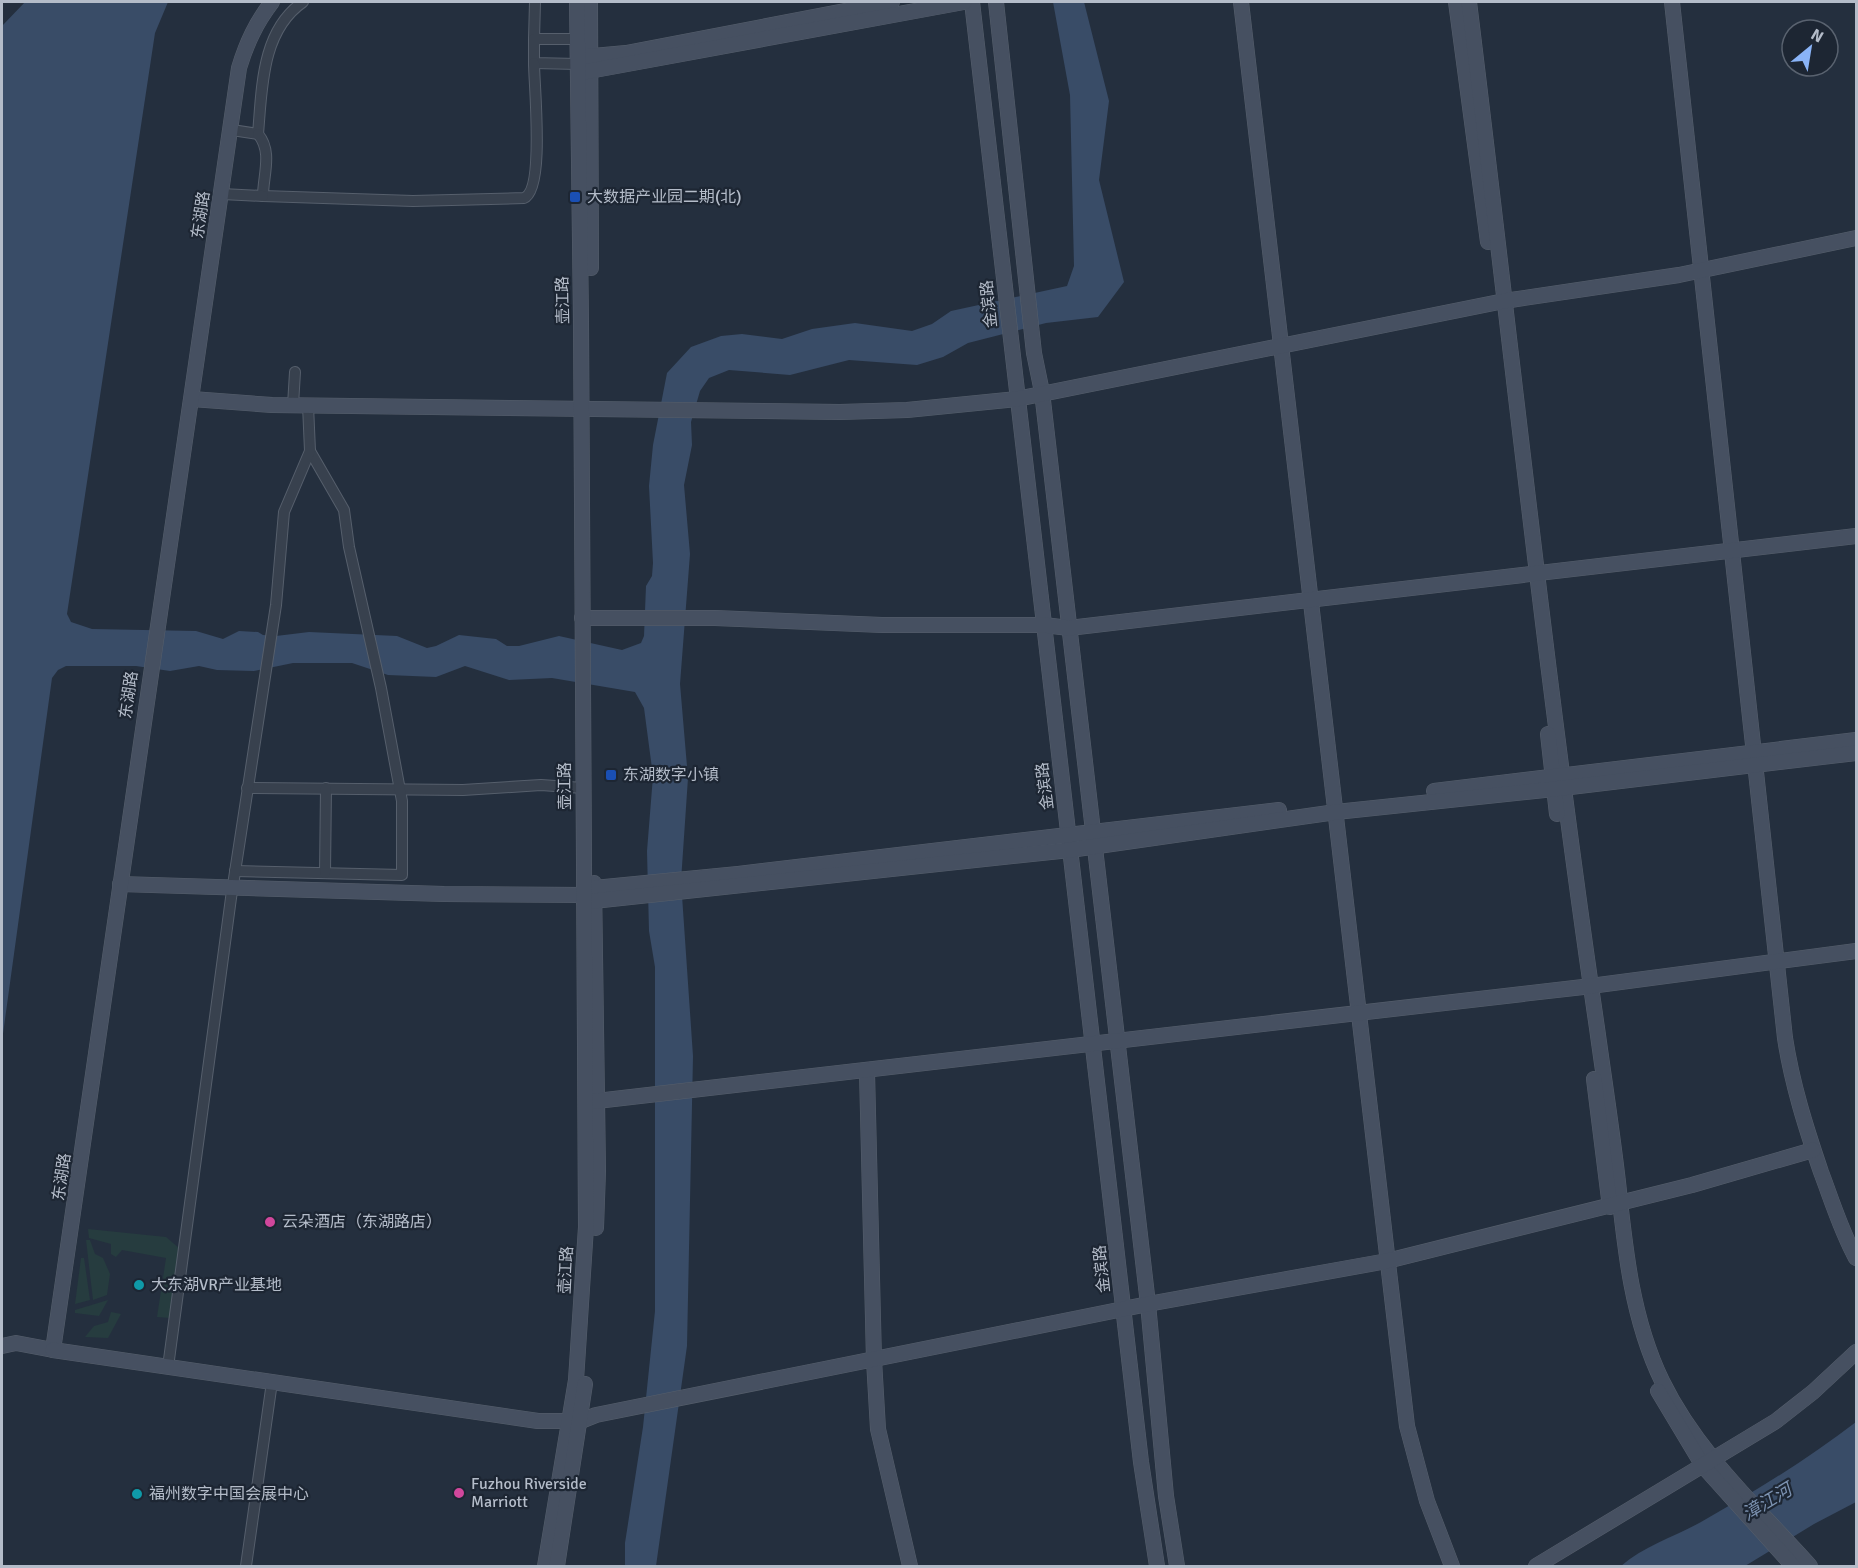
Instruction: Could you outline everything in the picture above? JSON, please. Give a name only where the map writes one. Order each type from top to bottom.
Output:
[{"type":"street","name":"东湖路","points":[[53,1350],[74,1216],[150,672],[232,130],[239,68],[246,43],[256,23],[273,2]]},
{"type":"street","points":[[262,196],[267,152],[265,143],[258,134],[265,58],[283,23],[303,2]]},
{"type":"street","points":[[222,194],[413,201],[528,197],[537,173],[535,2]]},
{"type":"street","name":"壶江路","points":[[577,2],[577,39],[583,64]]},
{"type":"street","name":"壶江路","points":[[557,1566],[575,1421],[584,1287],[591,1102],[583,64],[590,2]]},
{"type":"street","points":[[583,64],[638,50],[892,2]]},
{"type":"street","points":[[534,63],[583,64],[964,2]]},
{"type":"street","name":"金滨路","points":[[972,2],[1141,1462],[1158,1566]]},
{"type":"street","points":[[996,2],[1034,353],[1042,392],[1092,839],[1148,1304],[1166,1496],[1178,1566]]},
{"type":"street","points":[[1241,2],[1410,1443],[1429,1507],[1452,1566]]},
{"type":"street","points":[[1456,2],[1500,303],[1558,782],[1615,1203],[1619,1271],[1632,1326],[1663,1401],[1708,1463],[1791,1558],[1810,1566]]},
{"type":"street","points":[[1469,2],[1500,303]]},
{"type":"street","points":[[1672,2],[1789,1065],[1813,1150],[1830,1197],[1857,1258]]},
{"type":"street","points":[[534,39],[577,39]]},
{"type":"street","points":[[232,130],[258,134]]},
{"type":"street","points":[[192,399],[301,405],[907,410],[1017,399],[1042,392],[1500,303],[1700,271],[1857,238]]},
{"type":"street","points":[[235,871],[402,875],[399,788],[381,688],[349,547],[344,510],[310,451],[295,372]]},
{"type":"street","points":[[168,1367],[235,871],[276,605],[284,512],[310,451]]},
{"type":"street","points":[[587,625],[621,616],[882,625],[1044,625],[1069,628],[1857,536]]},
{"type":"street","name":"壶江路","points":[[587,690],[583,788],[588,895]]},
{"type":"street","points":[[120,884],[588,895],[627,892],[1069,842],[1335,807],[1756,758],[1857,740]]},
{"type":"street","points":[[1756,758],[1857,753]]},
{"type":"street","points":[[247,788],[463,790],[541,785],[583,788]]},
{"type":"street","points":[[324,873],[326,788]]},
{"type":"street","points":[[591,1102],[867,1072],[1116,1039],[1587,986],[1857,951]]},
{"type":"street","points":[[867,1072],[874,1360],[880,1447],[910,1566]]},
{"type":"street","points":[[2,1346],[16,1343],[538,1420],[575,1421],[630,1408],[1124,1311],[1148,1304],[1387,1262],[1692,1185],[1813,1150]]},
{"type":"street","points":[[1118,1256],[1141,1251]]},
{"type":"street","points":[[1536,1566],[1776,1421],[1813,1392],[1857,1352]]},
{"type":"street","points":[[1129,1358],[1152,1355]]},
{"type":"street","points":[[246,1566],[272,1382]]},
{"type":"street","name":"壶江路","points":[[545,1566],[575,1421]]},
{"type":"green space","points":[[88,1229],[166,1237],[180,1249],[171,1318],[157,1317],[166,1258],[122,1250],[116,1257],[111,1254],[111,1244],[89,1238]]},
{"type":"green space","points":[[86,1240],[90,1240],[95,1254],[103,1258],[110,1274],[107,1295],[93,1300]]},
{"type":"green space","points":[[81,1258],[84,1258],[90,1300],[75,1304]]},
{"type":"green space","points":[[108,1300],[99,1316],[75,1313],[75,1310]]},
{"type":"green space","points":[[111,1312],[121,1314],[108,1338],[85,1337],[94,1326],[108,1322]]},
{"type":"water","points":[[25,2],[168,2],[155,33],[67,614],[71,622],[92,629],[196,631],[223,639],[239,631],[276,636],[309,632],[397,636],[427,648],[459,635],[496,639],[507,646],[519,646],[559,636],[622,650],[641,643],[644,636],[646,586],[652,576],[653,563],[649,486],[653,445],[667,373],[691,347],[721,336],[742,334],[782,339],[812,329],[855,323],[912,331],[932,324],[951,311],[1067,286],[1074,266],[1070,95],[1053,2],[1084,2],[1109,101],[1099,180],[1124,282],[1098,317],[1046,323],[968,343],[943,357],[917,365],[849,360],[790,375],[729,370],[709,378],[700,391],[691,422],[692,445],[684,485],[690,554],[680,684],[688,778],[681,881],[693,1056],[687,1346],[656,1566],[625,1566],[625,1543],[643,1427],[655,1311],[655,967],[649,931],[647,851],[653,776],[644,708],[635,692],[552,678],[509,680],[465,666],[436,677],[388,675],[352,663],[293,663],[254,671],[217,670],[199,666],[170,671],[136,666],[66,666],[58,670],[52,678],[2,1041],[2,26]]},
{"type":"water","name":"漳江河","points":[[1856,1422],[1856,1502],[1814,1524],[1745,1566],[1621,1566],[1639,1553],[1701,1522],[1761,1487]]},
{"type":"place","name":"大数据产业园二期(北)","points":[[575,197]]},
{"type":"place","name":"东湖数字小镇","points":[[611,775]]},
{"type":"place","name":"云朵酒店（东湖路店）","points":[[270,1222]]},
{"type":"place","name":"大东湖VR产业基地","points":[[139,1285]]},
{"type":"place","name":"Fuzhou Riverside Marriott","points":[[459,1493]]},
{"type":"place","name":"福州数字中国会展中心","points":[[137,1494]]}]
